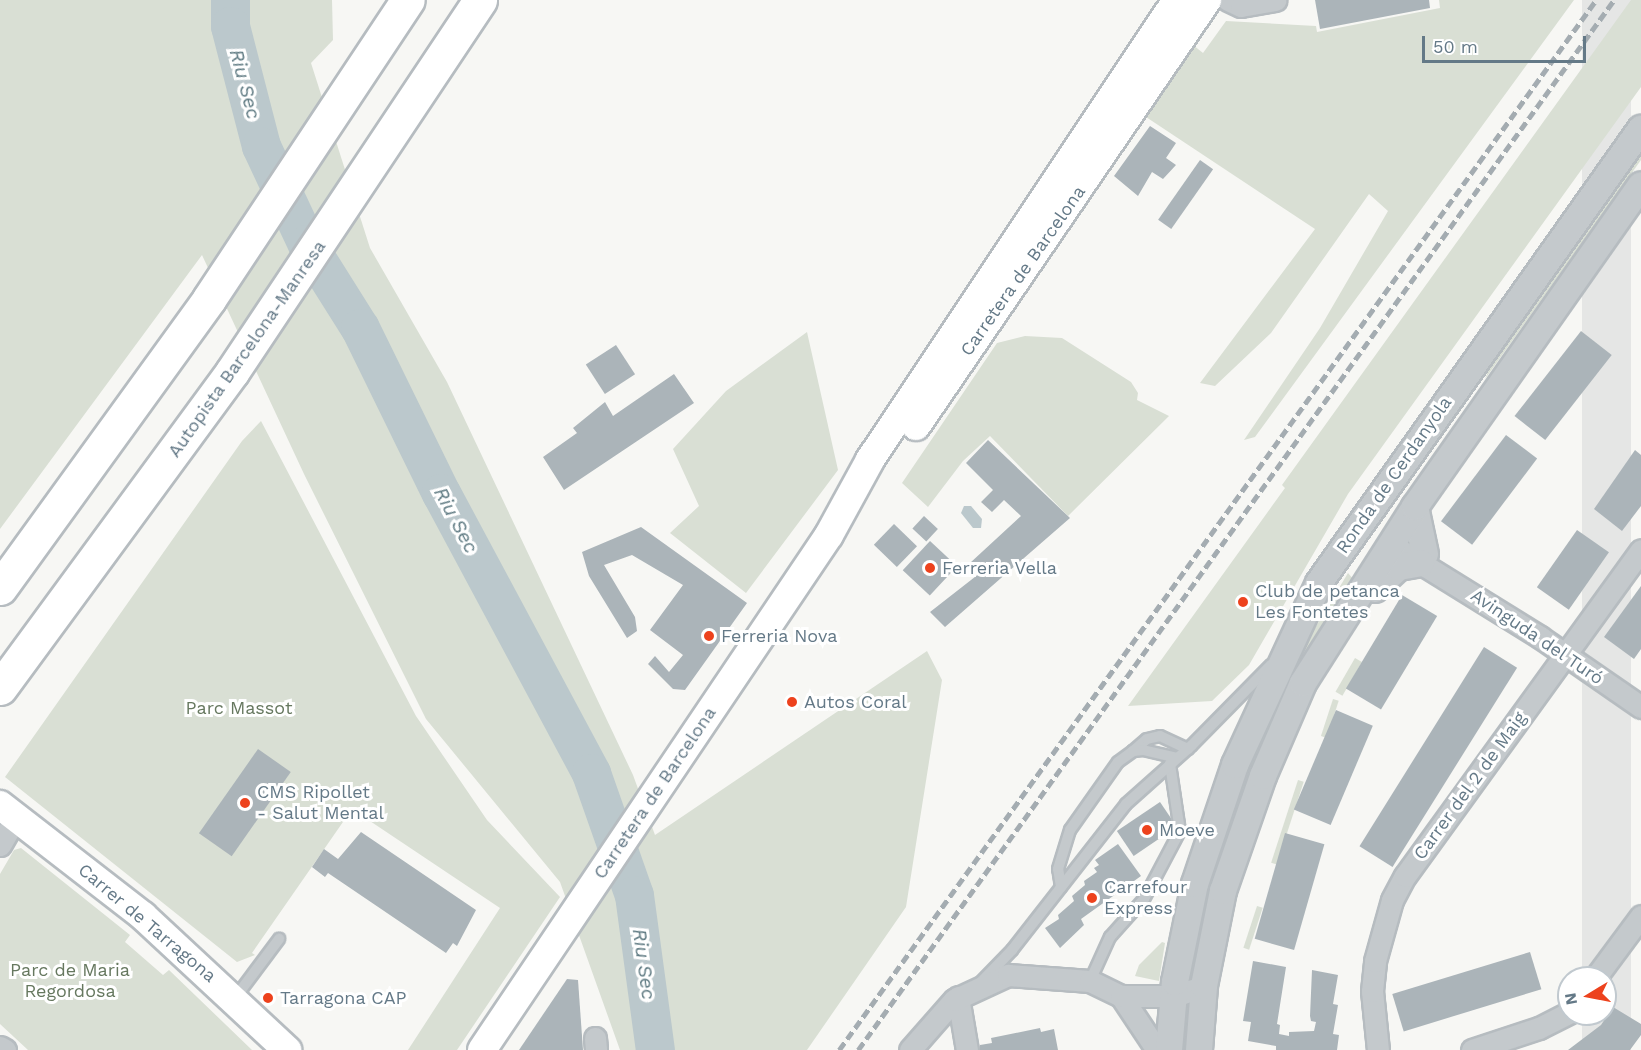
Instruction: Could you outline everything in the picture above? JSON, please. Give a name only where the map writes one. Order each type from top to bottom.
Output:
[{"type":"highway","points":[[0,588],[209,299],[408,0]]},
{"type":"highway","name":"Autopista Barcelona-Manresa","points":[[0,688],[232,372],[408,112],[480,0]]},
{"type":"highway","points":[[461,30],[485,0]]},
{"type":"main road","name":"Carretera de Barcelona","points":[[482,1050],[829,535],[852,489],[1177,0]]},
{"type":"main road","name":"Carretera de Barcelona","points":[[829,535],[860,507],[1011,290],[1207,0]]},
{"type":"main road","points":[[934,364],[950,352],[987,305],[1011,290],[1012,265],[1030,238],[1038,208]]},
{"type":"main road","name":"Carrer de Tarragona","points":[[8,811],[143,916],[235,999],[287,1050]]},
{"type":"main road","points":[[468,1050],[489,1023],[508,1010]]},
{"type":"street","points":[[1228,0],[1241,6],[1275,0]]},
{"type":"street","name":"Ronda de Cerdanyola","points":[[1169,1050],[1174,996],[1195,884],[1235,765],[1271,682],[1319,583],[1491,336],[1641,129]]},
{"type":"street","name":"Ronda de Cerdanyola","points":[[1195,1049],[1204,986],[1223,891],[1263,776],[1302,683],[1415,507],[1641,185]]},
{"type":"street","name":"Ronda de Cerdanyola","points":[[1395,541],[1388,530],[1388,506],[1480,376],[1491,336]]},
{"type":"street","name":"Ronda de Cerdanyola","points":[[1415,507],[1426,561]]},
{"type":"street","name":"Ronda de Cerdanyola","points":[[1271,682],[1321,601],[1362,546],[1395,541]]},
{"type":"street","name":"Avinguda del Turó","points":[[1395,541],[1641,708]]},
{"type":"street","name":"Carrer del 2 de Maig","points":[[1378,1050],[1373,981],[1380,930],[1392,900],[1405,876],[1641,550]]},
{"type":"street","points":[[1302,683],[1329,672],[1376,586],[1399,567],[1426,561]]},
{"type":"street","points":[[0,845],[8,811]]},
{"type":"street","points":[[1604,966],[1641,916]]},
{"type":"street","points":[[910,1050],[927,1027],[958,997],[977,986],[1008,975],[1090,981],[1121,996],[1174,996],[1204,986]]},
{"type":"street","points":[[1121,996],[1157,1050]]},
{"type":"street","points":[[958,997],[967,1050]]},
{"type":"street","points":[[1472,1050],[1539,1028],[1557,1019]]},
{"type":"street","points":[[0,1047],[5,1050]]},
{"type":"lane","points":[[1137,60],[1157,46],[1200,0]]},
{"type":"lane","points":[[977,986],[1061,887],[1103,830],[1253,686],[1289,644]]},
{"type":"lane","points":[[1061,887],[1058,869],[1070,830],[1118,762],[1147,739],[1160,736],[1188,748]]},
{"type":"lane","points":[[1133,751],[1174,761]]},
{"type":"lane","points":[[1090,981],[1110,937],[1144,899],[1180,831],[1174,761]]},
{"type":"lane","points":[[235,999],[279,939]]},
{"type":"shaded area","points":[[1582,0],[1631,0],[1631,1050],[1582,1050],[1582,1026],[1617,1026],[1617,966],[1582,966]]},
{"type":"shaded area","points":[[964,506],[971,506],[982,519],[981,528],[973,528],[961,513]]},
{"type":"green space","points":[[0,0],[332,0],[333,40],[311,63],[370,248],[447,382],[633,775],[655,835],[927,651],[942,680],[906,907],[807,1050],[620,1050],[560,882],[426,719],[304,474],[202,255],[0,529]]},
{"type":"green space","points":[[1439,0],[1574,0],[1255,437],[1244,440],[1320,328],[1388,211],[1369,194],[1271,333],[1215,386],[1200,383],[1315,229],[1146,117],[1193,45],[1203,53],[1226,21],[1316,26],[1317,32],[1440,8]]},
{"type":"green space","points":[[1631,0],[1641,0],[1641,87],[1348,494],[1249,665],[1212,701],[1128,706],[1285,488],[1282,485]]},
{"type":"green space","points":[[1641,141],[1641,160],[1485,379],[1502,338]]},
{"type":"green space","points":[[807,332],[838,470],[746,593],[670,533],[699,506],[673,449],[726,391]]},
{"type":"green space","points":[[1025,336],[1062,338],[1131,382],[1138,393],[1137,400],[1169,416],[1068,516],[990,436],[963,461],[928,507],[902,483],[997,343]]},
{"type":"green space","name":"Parc Massot","points":[[261,421],[416,716],[487,820],[560,897],[457,1050],[408,1050],[500,908],[352,809],[252,953],[255,955],[237,962],[5,777],[242,441]]},
{"type":"green space","points":[[1348,573],[1354,580],[1207,942],[1196,940],[1215,865],[1250,760],[1300,653]]},
{"type":"green space","points":[[1355,658],[1362,662],[1342,696],[1336,692]]},
{"type":"green space","points":[[1333,699],[1339,701],[1327,738],[1321,736]]},
{"type":"green space","points":[[1298,780],[1304,782],[1277,865],[1271,863]]},
{"type":"green space","name":"Parc de Maria Regordosa","points":[[21,848],[130,935],[125,942],[163,975],[169,970],[252,1050],[28,1050],[0,1024],[0,874],[14,850]]},
{"type":"green space","points":[[1257,906],[1263,908],[1249,950],[1243,948]]},
{"type":"green space","points":[[1162,942],[1165,943],[1159,981],[1135,976],[1139,965]]},
{"type":"building","points":[[1315,0],[1429,0],[1430,8],[1320,29]]},
{"type":"building","points":[[1150,126],[1176,143],[1166,158],[1176,165],[1163,179],[1152,172],[1138,196],[1114,176]]},
{"type":"building","points":[[1200,160],[1213,169],[1171,229],[1158,220]]},
{"type":"building","points":[[1581,331],[1612,355],[1545,440],[1515,416]]},
{"type":"building","points":[[616,345],[635,374],[605,394],[586,365]]},
{"type":"building","points":[[674,374],[694,403],[564,490],[543,457],[577,433],[573,428],[605,402],[613,416]]},
{"type":"building","points":[[1506,435],[1537,458],[1472,545],[1441,521]]},
{"type":"building","points":[[988,440],[1070,518],[945,627],[930,612],[980,573],[970,563],[1021,516],[1004,500],[992,512],[981,502],[993,490],[966,463]]},
{"type":"building","points":[[1635,450],[1641,455],[1641,506],[1622,531],[1594,509]]},
{"type":"building","points":[[924,516],[938,529],[926,541],[912,528]]},
{"type":"building","points":[[894,524],[917,546],[897,567],[874,545]]},
{"type":"building","points":[[641,527],[747,603],[685,690],[673,689],[648,664],[655,656],[669,672],[683,655],[650,630],[683,585],[632,555],[604,565],[635,617],[637,631],[627,638],[589,576],[582,552]]},
{"type":"building","points":[[1577,530],[1609,552],[1569,610],[1537,587]]},
{"type":"building","name":"Ferreria Vella","points":[[930,541],[957,566],[930,595],[903,570]]},
{"type":"building","points":[[1641,586],[1641,649],[1634,659],[1604,637]]},
{"type":"building","points":[[1402,595],[1437,616],[1381,710],[1346,688]]},
{"type":"building","points":[[1484,647],[1517,668],[1393,867],[1359,846]]},
{"type":"building","points":[[1336,710],[1373,726],[1331,825],[1294,809]]},
{"type":"building","name":"CMS Ripollet - Salut Mental","points":[[258,749],[291,772],[232,856],[199,833]]},
{"type":"building","name":"Moeve","points":[[1160,802],[1177,827],[1134,856],[1117,831]]},
{"type":"building","points":[[361,832],[476,910],[457,946],[453,943],[446,953],[328,873],[325,877],[312,867],[324,849],[338,859]]},
{"type":"building","points":[[1285,833],[1324,844],[1294,950],[1255,939]]},
{"type":"building","name":"Carrefour Express","points":[[1118,844],[1141,876],[1081,919],[1084,925],[1060,948],[1045,928],[1059,919],[1058,915],[1074,901],[1072,896],[1085,885],[1084,881],[1097,872],[1094,868],[1099,865],[1095,860]]},
{"type":"building","points":[[1530,952],[1541,989],[1404,1031],[1392,994]]},
{"type":"building","points":[[1253,961],[1286,967],[1277,1024],[1280,1025],[1279,1034],[1289,1036],[1289,1032],[1314,1031],[1316,1022],[1311,1021],[1310,1016],[1312,970],[1338,975],[1333,1004],[1338,1005],[1333,1034],[1339,1035],[1337,1050],[1276,1050],[1276,1046],[1248,1041],[1251,1022],[1243,1021]]},
{"type":"building","points":[[567,979],[578,980],[583,1050],[519,1050]]},
{"type":"building","points":[[1617,1009],[1641,1024],[1641,1035],[1630,1050],[1568,1050],[1600,1026],[1617,1026]]},
{"type":"building","points":[[1040,1028],[1041,1032],[1054,1029],[1058,1050],[980,1050],[980,1045],[992,1043],[991,1038]]},
{"type":"waterway","name":"Riu Sec","points":[[230,0],[230,26],[261,146],[307,244],[360,328],[441,493],[591,773],[634,895],[655,1050]]},
{"type":"railway","points":[[839,1050],[1596,0]]},
{"type":"railway","points":[[858,1050],[1614,0]]},
{"type":"place","name":"Ferreria Vella","points":[[930,568]]},
{"type":"place","name":"Club de petanca Les Fontetes","points":[[1243,602]]},
{"type":"place","name":"Ferreria Nova","points":[[709,636]]},
{"type":"place","name":"Autos Coral","points":[[792,702]]},
{"type":"place","name":"CMS Ripollet - Salut Mental","points":[[245,803]]},
{"type":"place","name":"Moeve","points":[[1147,830]]},
{"type":"place","name":"Carrefour Express","points":[[1092,898]]},
{"type":"place","name":"Tarragona CAP","points":[[268,998]]}]
